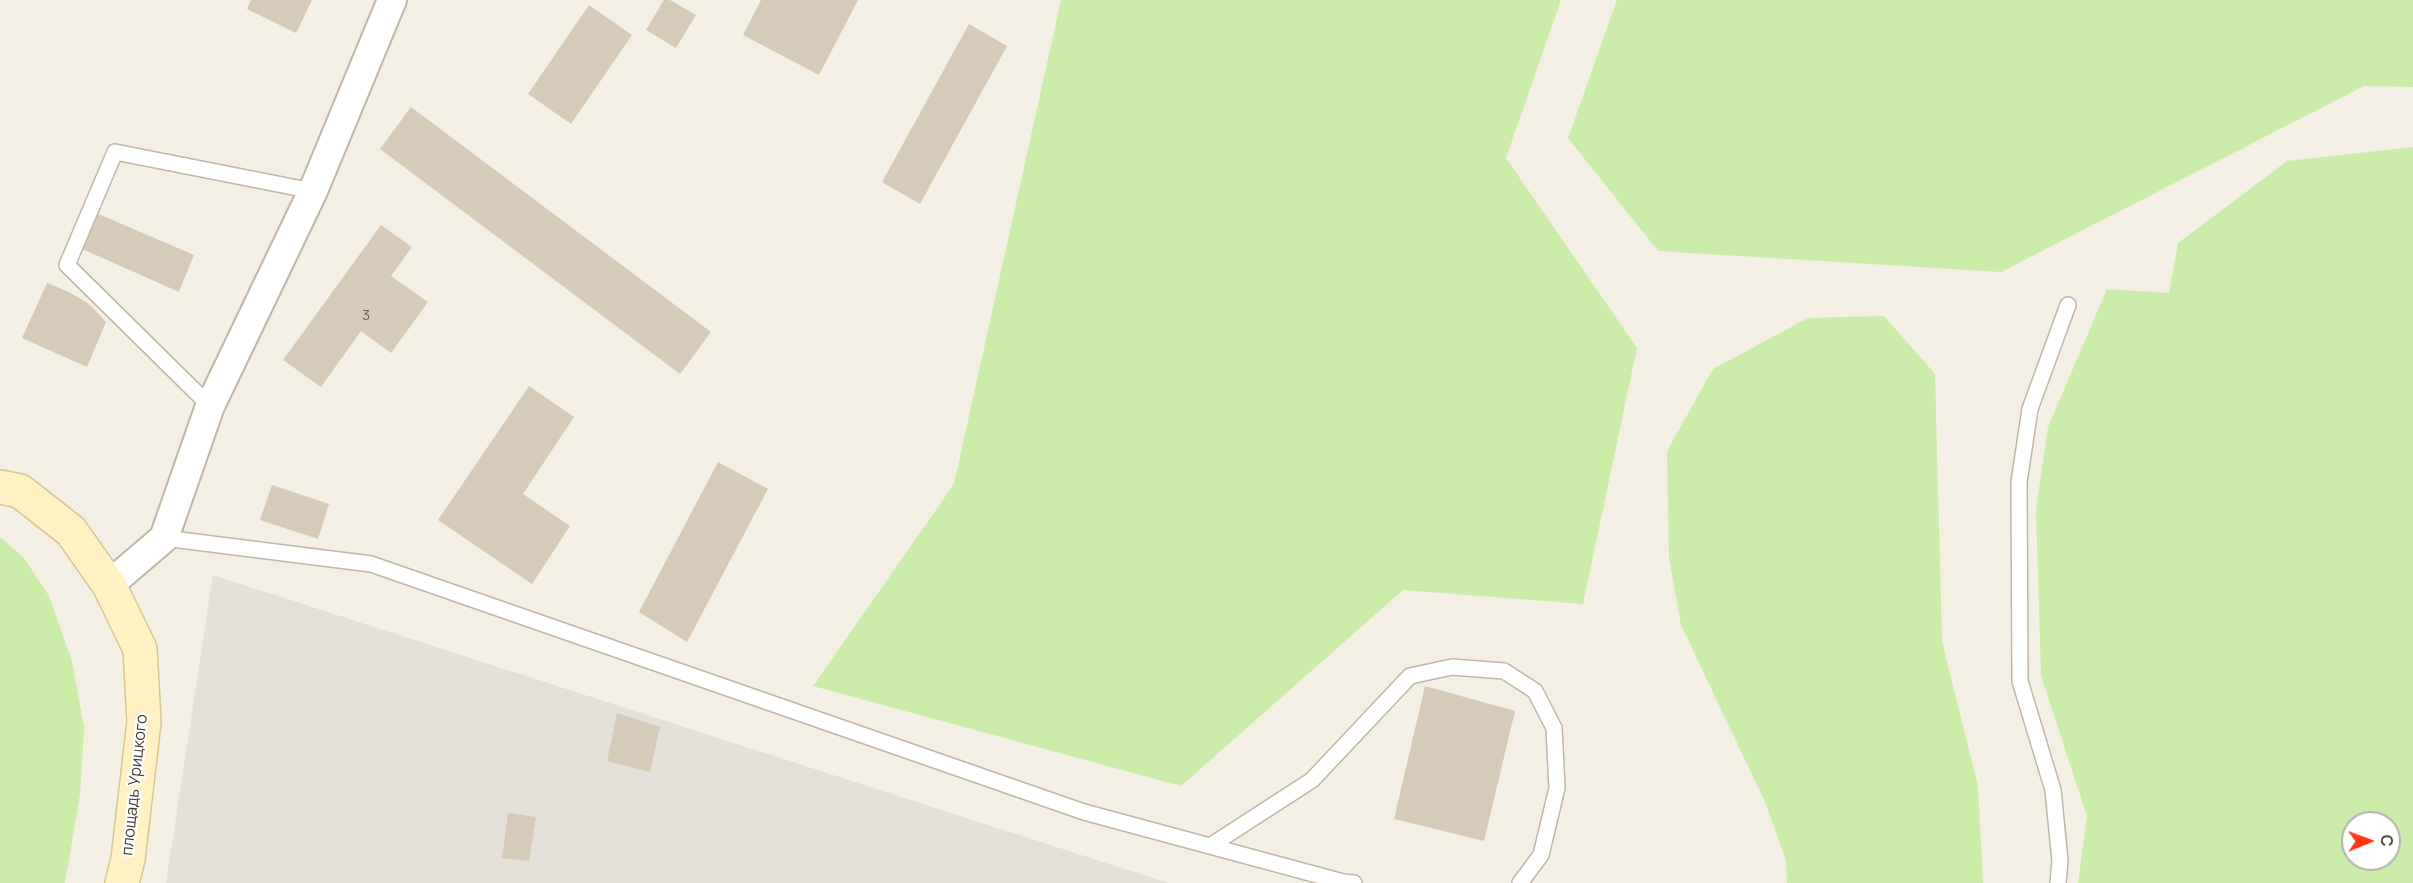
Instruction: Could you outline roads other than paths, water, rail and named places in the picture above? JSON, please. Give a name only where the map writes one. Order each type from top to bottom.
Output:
[{"type":"main road","name":"площадь Урицкого","points":[[0,487],[20,491],[71,531],[109,585],[140,649],[144,722],[128,859],[122,883]]},
{"type":"street","points":[[109,585],[164,538],[210,406],[313,191],[392,0]]},
{"type":"lane","points":[[210,406],[67,265],[115,152],[313,191]]},
{"type":"lane","points":[[2058,883],[2060,861],[2053,790],[2020,681],[2019,482],[2030,409],[2068,305]]},
{"type":"lane","points":[[164,538],[371,564],[1084,812],[1343,882],[1354,883]]},
{"type":"lane","points":[[1210,846],[1312,780],[1410,676],[1452,667],[1504,671],[1535,691],[1554,728],[1557,788],[1541,855],[1520,883]]}]
